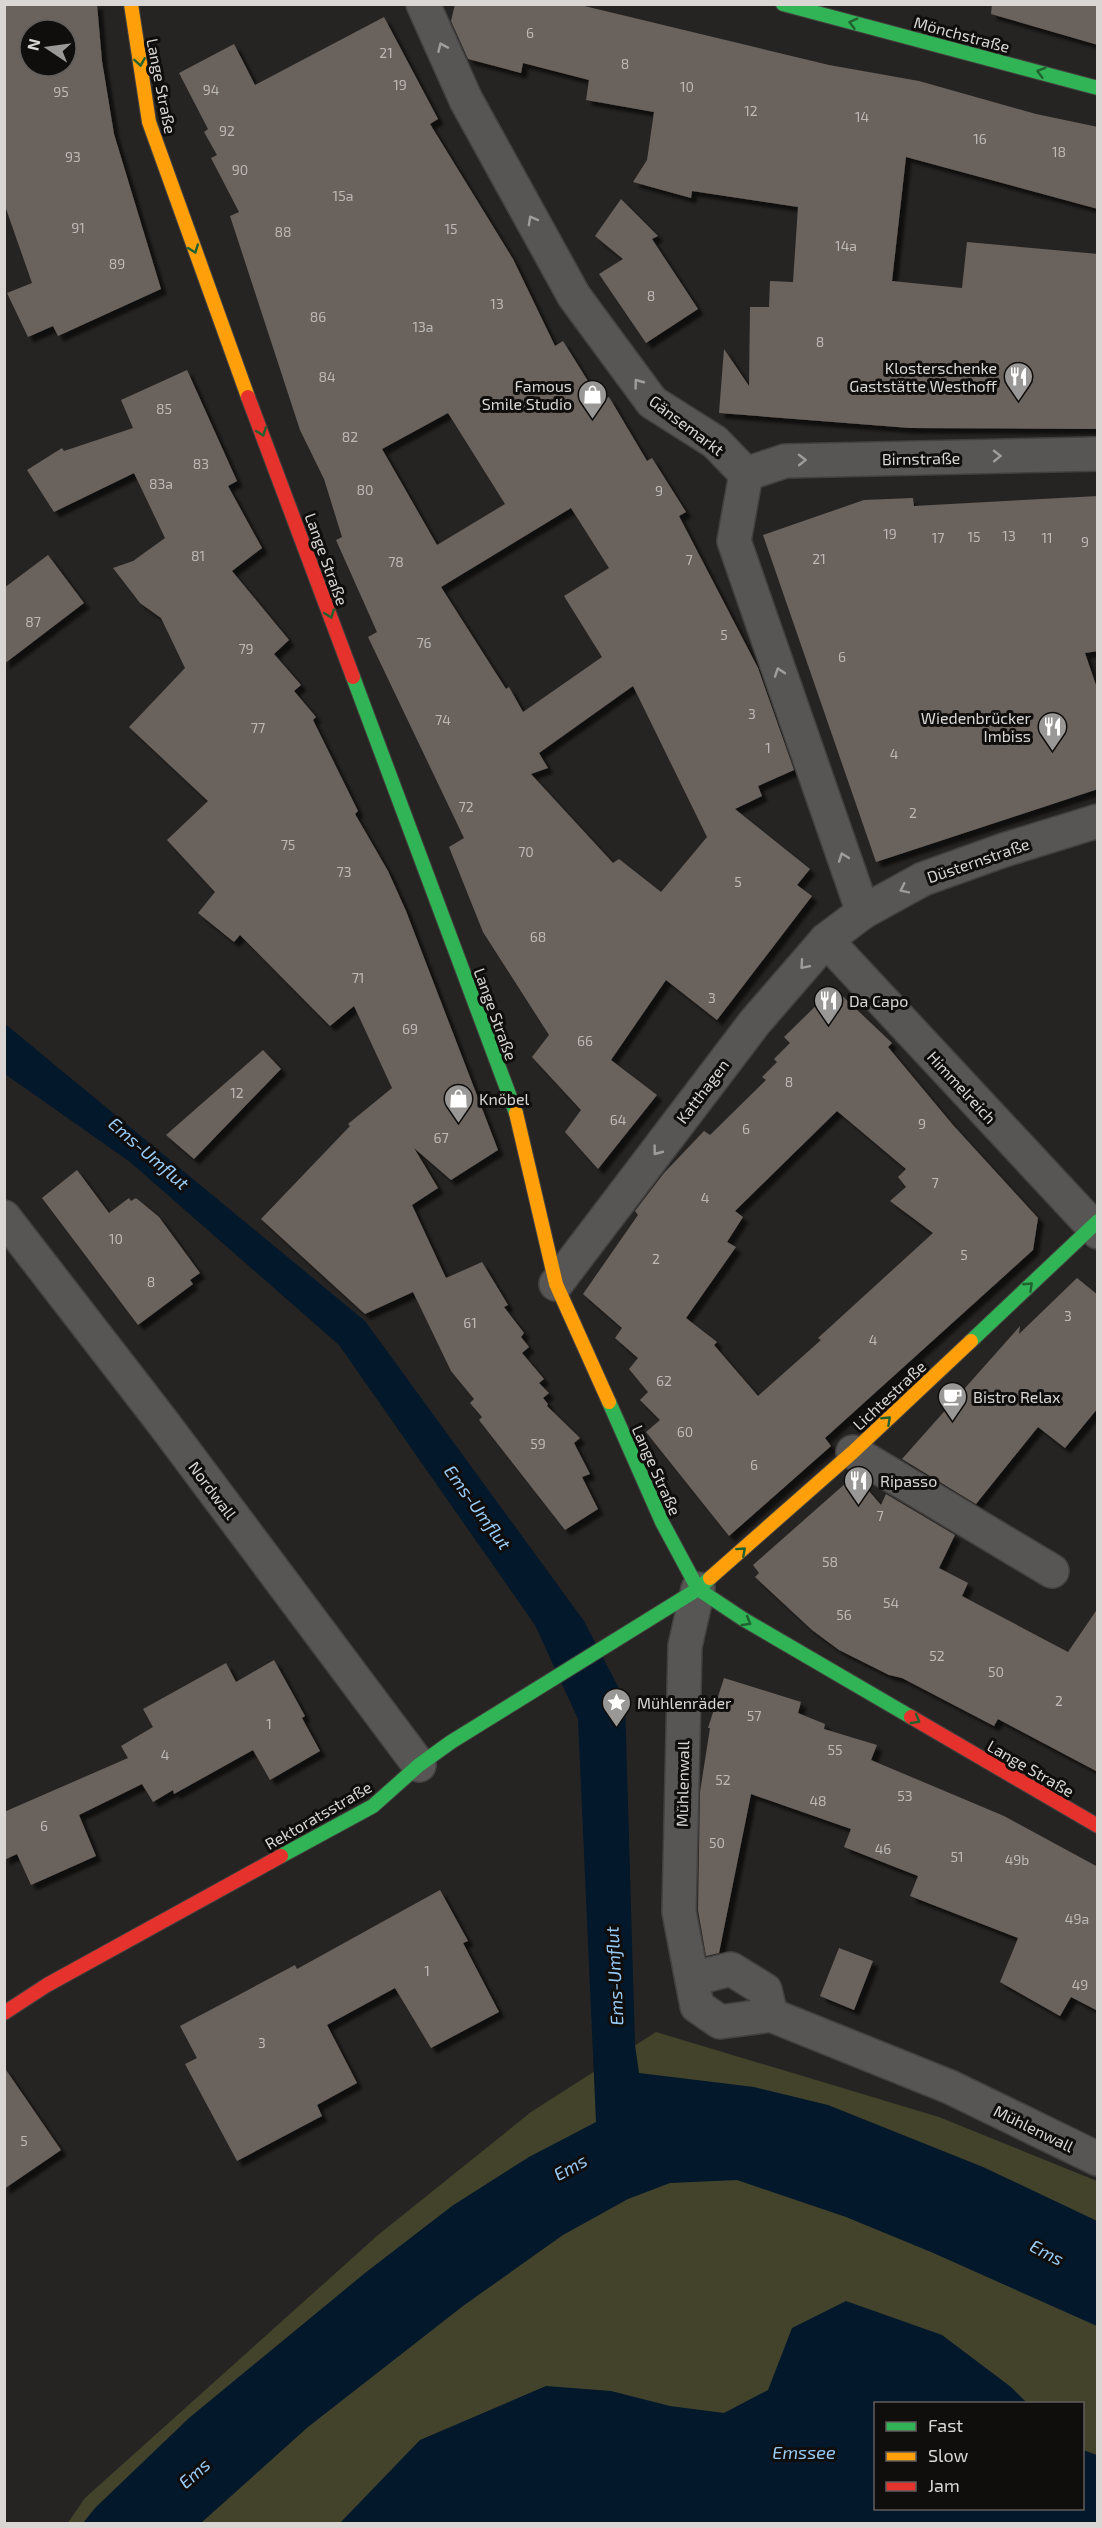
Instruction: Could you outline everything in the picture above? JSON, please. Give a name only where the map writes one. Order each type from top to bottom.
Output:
[{"type":"street","name":"Lange Straße","points":[[131,4],[149,122],[219,319],[517,1117],[556,1284],[662,1522],[699,1589],[743,1619],[1098,1826]]},
{"type":"street","name":"Gänsemarkt","points":[[423,4],[466,100],[574,296],[652,402],[715,442],[746,474]]},
{"type":"street","name":"Mönchstraße","points":[[783,4],[1098,88]]},
{"type":"street","name":"Birnstraße","points":[[746,474],[785,461],[1098,454]]},
{"type":"street","points":[[746,474],[734,541],[863,912]]},
{"type":"street","name":"Düsternstraße","points":[[863,912],[923,879],[1004,850],[1098,821]]},
{"type":"street","name":"Katthagen","points":[[556,1284],[755,1022],[826,940],[863,912]]},
{"type":"street","name":"Himmelreich","points":[[826,940],[1096,1227]]},
{"type":"street","name":"Nordwall","points":[[4,1217],[135,1386],[419,1765]]},
{"type":"street","name":"Lichtestraße","points":[[699,1589],[853,1452],[1096,1227]]},
{"type":"street","points":[[853,1452],[1052,1571]]},
{"type":"street","name":"Rektoratsstraße","points":[[4,2013],[47,1985],[373,1806],[419,1765],[451,1742],[699,1589]]},
{"type":"street","name":"Mühlenwall","points":[[699,1589],[685,1646],[679,1912],[697,2006],[720,2022],[771,2015],[950,2087],[1098,2159]]},
{"type":"street","points":[[692,1979],[731,1969],[765,1990],[771,2015]]},
{"type":"green space","points":[[656,2032],[939,2117],[1097,2181],[1097,2523],[67,2524],[85,2498],[378,2235],[531,2112]]},
{"type":"water","points":[[4,1023],[365,1321],[584,1621],[625,1700],[635,2045],[639,2073],[754,2087],[828,2105],[983,2167],[1098,2221],[1097,2326],[846,2217],[737,2180],[670,2183],[628,2199],[563,2235],[463,2306],[308,2427],[201,2523],[83,2523],[95,2508],[189,2418],[365,2273],[452,2206],[529,2157],[596,2122],[578,1719],[535,1625],[339,1345],[130,1162],[5,1074]]},
{"type":"water","name":"Emssee","points":[[846,2301],[942,2335],[1011,2387],[1026,2402],[874,2402],[874,2510],[1084,2510],[1084,2450],[1097,2455],[1097,2523],[340,2523],[420,2440],[546,2386],[611,2391],[670,2406],[724,2413],[768,2390],[792,2328]]},
{"type":"building","points":[[4,4],[97,4],[102,61],[114,134],[161,289],[58,336],[53,326],[28,337],[7,293],[32,283],[4,203]]},
{"type":"building","points":[[455,4],[576,4],[829,65],[919,81],[1036,114],[1098,127],[1098,209],[906,157],[892,281],[962,288],[967,242],[1098,254],[1098,429],[910,428],[719,413],[724,349],[749,386],[750,307],[769,307],[770,281],[793,282],[798,207],[692,191],[691,198],[633,182],[647,160],[654,112],[586,100],[589,80],[523,63],[521,73],[468,59],[451,21]]},
{"type":"building","points":[[992,4],[1098,4],[1098,45],[991,14]]},
{"type":"building","points":[[384,17],[438,119],[430,124],[513,259],[555,346],[563,341],[601,402],[609,397],[647,461],[652,458],[686,512],[679,516],[758,668],[794,770],[758,786],[762,796],[735,809],[810,869],[797,885],[812,896],[717,1020],[666,980],[611,1060],[657,1095],[598,1169],[565,1132],[581,1110],[532,1057],[549,1035],[483,932],[449,847],[464,838],[368,637],[377,632],[336,540],[342,537],[324,479],[300,430],[230,216],[239,212],[211,158],[217,155],[204,132],[208,129],[179,73],[234,44],[255,85]],"holes":[[[448,413],[505,504],[437,545],[382,449]],[[571,508],[609,568],[564,596],[602,657],[523,712],[509,687],[506,689],[441,587]],[[633,686],[707,837],[661,892],[619,859],[613,863],[531,774],[548,768],[539,753]]]},
{"type":"building","points":[[621,199],[658,236],[652,239],[698,309],[646,343],[599,274],[623,259],[595,236]]},
{"type":"building","points":[[187,370],[237,481],[228,486],[262,548],[232,571],[289,640],[274,654],[301,685],[294,691],[316,717],[313,720],[358,811],[355,814],[388,871],[406,911],[498,1150],[451,1180],[414,1148],[438,1188],[412,1205],[446,1278],[482,1262],[508,1305],[504,1307],[524,1333],[521,1337],[529,1347],[522,1353],[544,1379],[539,1383],[549,1393],[543,1398],[547,1406],[580,1438],[574,1443],[590,1474],[582,1477],[598,1509],[565,1530],[479,1420],[482,1417],[470,1403],[474,1399],[451,1371],[413,1292],[365,1314],[261,1219],[350,1126],[348,1124],[392,1088],[354,1006],[330,1026],[240,935],[234,942],[198,913],[215,892],[167,840],[208,801],[129,727],[185,668],[161,618],[140,603],[113,568],[133,561],[165,538],[134,473],[54,512],[27,470],[62,448],[64,451],[133,428],[121,400]]},
{"type":"building","points":[[1098,496],[1098,651],[1085,653],[1098,691],[1098,789],[876,862],[763,535],[864,500],[913,498],[914,506]]},
{"type":"building","points":[[48,555],[84,603],[4,664],[4,588]]},
{"type":"building","points":[[834,988],[892,1043],[888,1047],[953,1125],[1038,1218],[1033,1250],[825,1438],[831,1446],[729,1536],[646,1432],[660,1420],[640,1400],[648,1392],[629,1369],[638,1358],[615,1338],[622,1328],[583,1294],[638,1215],[635,1211],[664,1173],[704,1131],[710,1135],[766,1080],[762,1077],[777,1062],[774,1059],[790,1043],[784,1037]],"holes":[[[837,1111],[906,1169],[898,1177],[906,1187],[890,1201],[933,1233],[818,1338],[821,1340],[758,1396],[714,1345],[717,1342],[686,1318],[736,1247],[727,1242],[743,1217],[735,1211]]]},
{"type":"building","points":[[263,1050],[281,1069],[194,1159],[166,1135]]},
{"type":"building","points":[[77,1170],[109,1213],[129,1198],[131,1201],[136,1198],[159,1217],[200,1273],[190,1280],[193,1284],[138,1325],[42,1198]]},
{"type":"building","points":[[1077,1278],[1098,1295],[1098,1408],[1065,1448],[1038,1427],[976,1504],[902,1459],[1020,1326],[1019,1334]]},
{"type":"building","points":[[855,1475],[881,1505],[886,1494],[955,1535],[939,1568],[968,1583],[962,1596],[1068,1652],[1098,1608],[1098,1772],[998,1719],[994,1726],[902,1678],[889,1675],[839,1650],[812,1630],[755,1577],[759,1573],[753,1565]]},
{"type":"building","points":[[274,1660],[305,1716],[302,1718],[320,1751],[270,1780],[253,1750],[174,1794],[173,1790],[153,1802],[142,1784],[79,1815],[96,1856],[31,1885],[17,1854],[4,1860],[4,1812],[128,1758],[121,1746],[153,1727],[143,1709],[226,1663],[236,1682]]},
{"type":"building","points":[[724,1678],[801,1702],[798,1713],[825,1724],[824,1729],[877,1745],[871,1760],[1004,1816],[1098,1867],[1098,2011],[1071,1997],[1060,2016],[1000,1982],[1018,1938],[910,1896],[918,1876],[844,1847],[851,1829],[751,1794],[719,1953],[706,1956],[698,1910],[700,1792],[710,1728],[708,1728]]},
{"type":"building","points":[[440,1890],[468,1941],[463,1943],[499,2012],[431,2048],[395,1988],[327,2025],[357,2083],[317,2105],[322,2116],[237,2161],[185,2064],[197,2058],[180,2026],[295,1965],[297,1969]]},
{"type":"building","points":[[839,1948],[873,1961],[854,2010],[820,1996]]},
{"type":"building","points":[[4,2067],[61,2150],[4,2189]]},
{"type":"traffic: fast","points":[[783,4],[1098,88]]},
{"type":"traffic: fast","points":[[353,677],[516,1113]]},
{"type":"traffic: fast","points":[[971,1341],[1098,1221]]},
{"type":"traffic: fast","points":[[609,1402],[662,1522],[698,1589],[743,1619],[911,1717]]},
{"type":"traffic: fast","points":[[281,1856],[373,1806],[419,1765],[451,1742],[698,1589],[710,1578]]},
{"type":"traffic: slow","points":[[131,4],[149,122],[248,397]]},
{"type":"traffic: slow","points":[[516,1113],[556,1284],[609,1402]]},
{"type":"traffic: slow","points":[[710,1578],[853,1452],[971,1341]]},
{"type":"traffic: jam","points":[[248,397],[353,677]]},
{"type":"traffic: jam","points":[[911,1717],[1098,1826]]},
{"type":"traffic: jam","points":[[4,2013],[47,1985],[281,1856]]},
{"type":"place","name":"Klosterschenke Gaststätte Westhoff","points":[[1018,402]]},
{"type":"place","name":"Famous Smile Studio","points":[[593,420]]},
{"type":"place","name":"Wiedenbrücker Imbiss","points":[[1052,752]]},
{"type":"place","name":"Da Capo","points":[[828,1026]]},
{"type":"place","name":"Knöbel","points":[[458,1124]]},
{"type":"place","name":"Bistro Relax","points":[[952,1422]]},
{"type":"place","name":"Ripasso","points":[[859,1506]]},
{"type":"place","name":"Mühlenräder","points":[[616,1728]]},
{"type":"water label","name":"Ems-Umflut","points":[[149,1153]]},
{"type":"water label","name":"Ems-Umflut","points":[[478,1507]]},
{"type":"water label","name":"Ems-Umflut","points":[[614,1976]]},
{"type":"water label","name":"Ems","points":[[570,2167]]},
{"type":"water label","name":"Ems","points":[[1047,2252]]},
{"type":"water label","name":"Ems","points":[[194,2473]]}]
